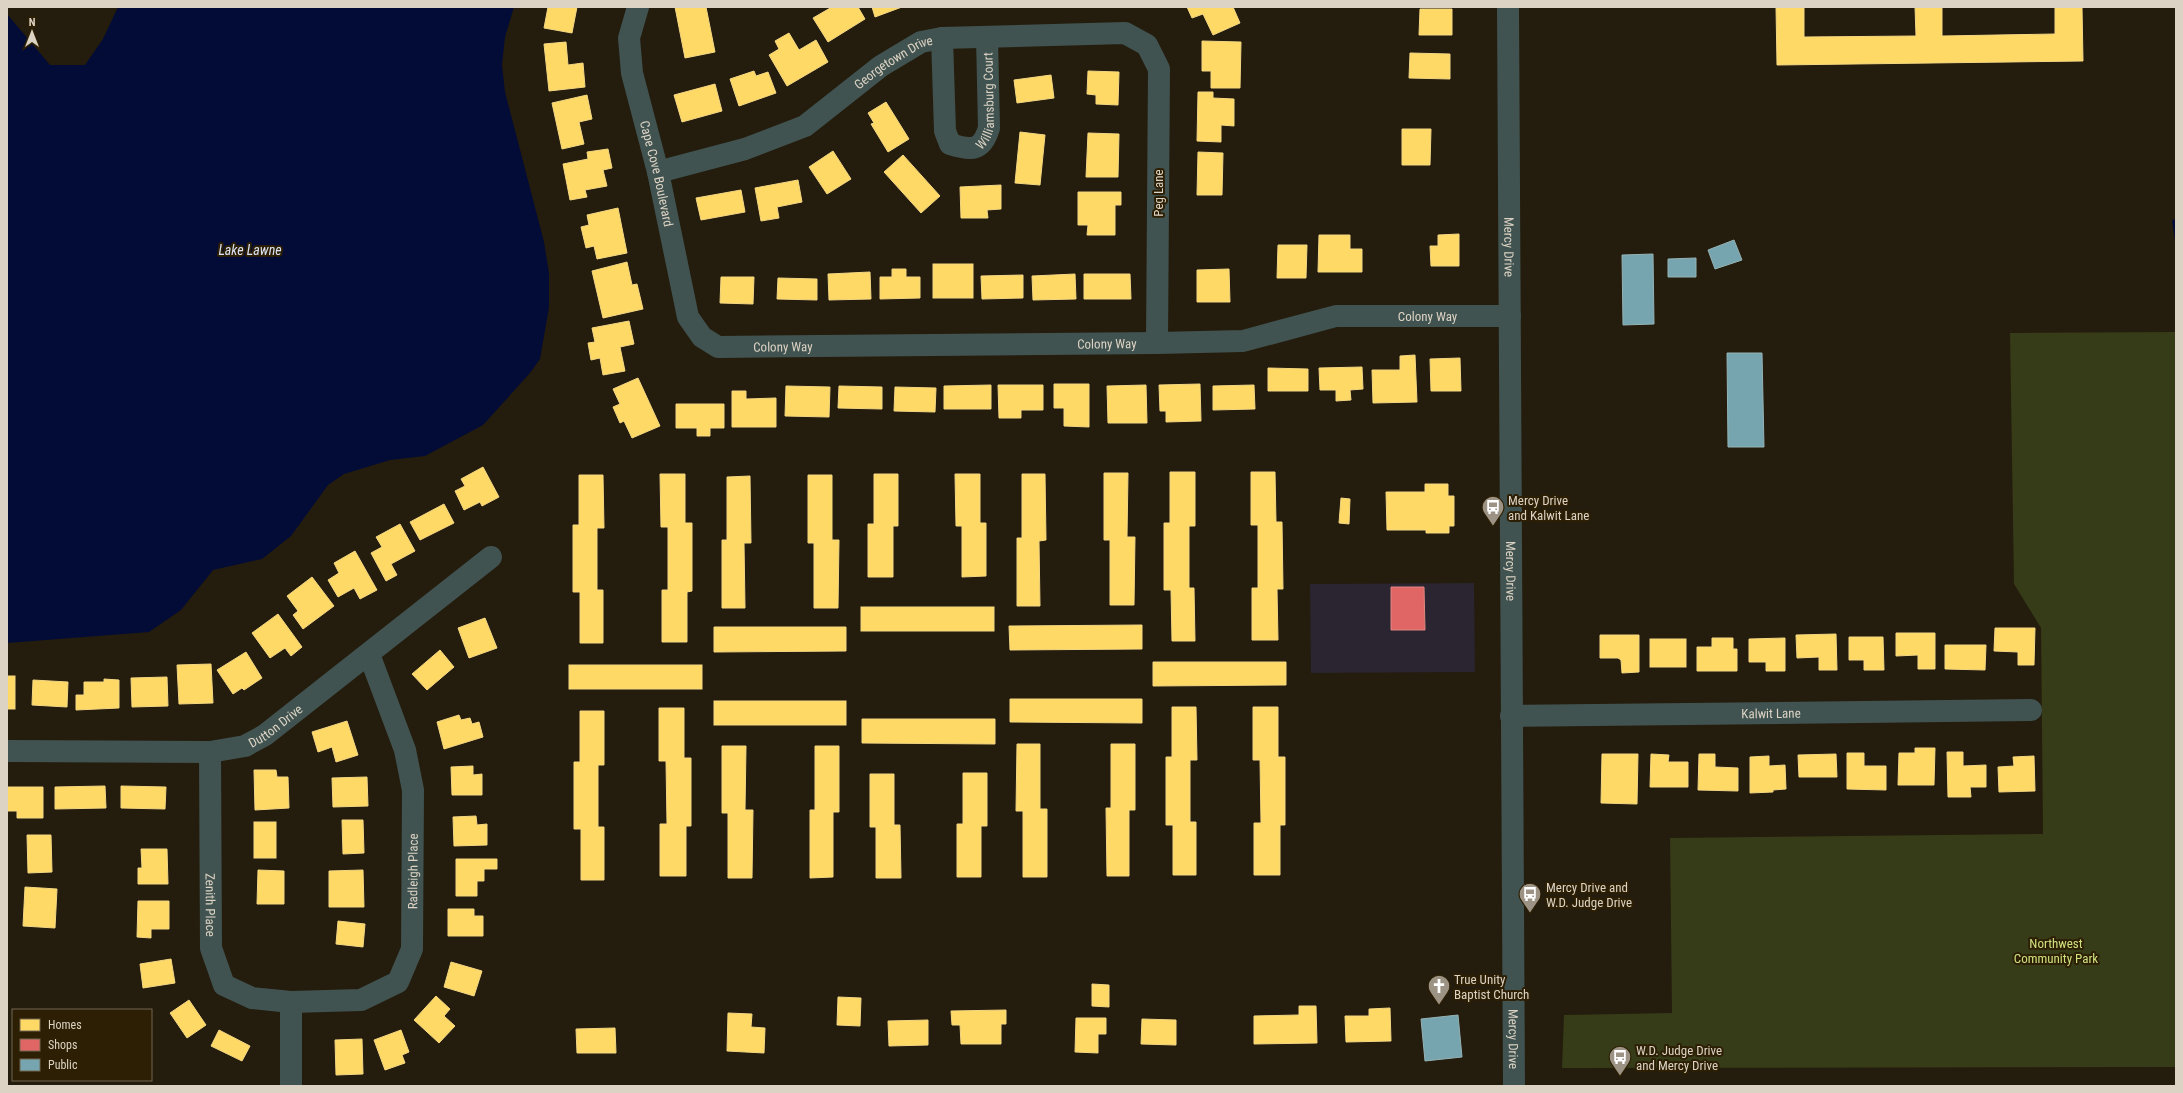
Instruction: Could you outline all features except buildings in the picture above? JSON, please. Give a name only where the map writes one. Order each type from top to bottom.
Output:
[{"type":"street","name":"Cape Cove Boulevard","points":[[638,7],[629,38],[632,73],[658,172],[688,317],[702,337]]},
{"type":"street","name":"Mercy Drive","points":[[1508,7],[1514,1086]]},
{"type":"street","name":"Georgetown Drive","points":[[658,172],[745,149],[805,126],[881,66],[921,42],[942,38],[987,36],[1125,33],[1147,45]]},
{"type":"street","name":"Williamsburg Court","points":[[942,38],[945,130],[950,144],[964,148],[977,147],[985,141],[989,128],[987,36]]},
{"type":"street","name":"Peg Lane","points":[[1147,45],[1159,69],[1157,343]]},
{"type":"street","name":"Colony Way","points":[[702,337],[718,346],[1243,341],[1336,316],[1510,316]]},
{"type":"street","name":"Dutton Drive","points":[[7,751],[210,752],[245,746],[265,735],[491,557]]},
{"type":"street","name":"Radleigh Place","points":[[291,1002],[361,1000],[398,982],[412,949],[414,790],[405,750],[369,654]]},
{"type":"street","name":"Kalwit Lane","points":[[1511,716],[2031,710]]},
{"type":"street","name":"Zenith Place","points":[[210,752],[211,948],[224,985],[252,998],[291,1002]]},
{"type":"street","points":[[291,1002],[291,1086]]},
{"type":"shaded area","points":[[1474,583],[1475,672],[1311,673],[1310,584]]},
{"type":"green space","name":"Northwest Community Park","points":[[2176,332],[2176,1067],[1562,1068],[1564,1015],[1672,1013],[1670,838],[2043,834],[2041,628],[2014,584],[2010,333]]},
{"type":"water","name":"Lake Lawne","points":[[118,7],[514,7],[505,37],[502,65],[505,92],[544,242],[549,273],[549,307],[540,359],[530,373],[483,425],[425,456],[390,460],[344,474],[328,485],[291,536],[262,559],[213,570],[181,610],[149,632],[7,643],[7,14],[50,65],[85,65],[103,39]]},
{"type":"water","points":[[2176,218],[2176,247],[2172,221]]},
{"type":"place","name":"Mercy Drive and Kalwit Lane","points":[[1493,526]]},
{"type":"place","name":"Mercy Drive and W.D. Judge Drive","points":[[1530,914]]},
{"type":"place","name":"True Unity Baptist Church","points":[[1439,1006]]},
{"type":"place","name":"W.D. Judge Drive and Mercy Drive","points":[[1620,1076]]}]
